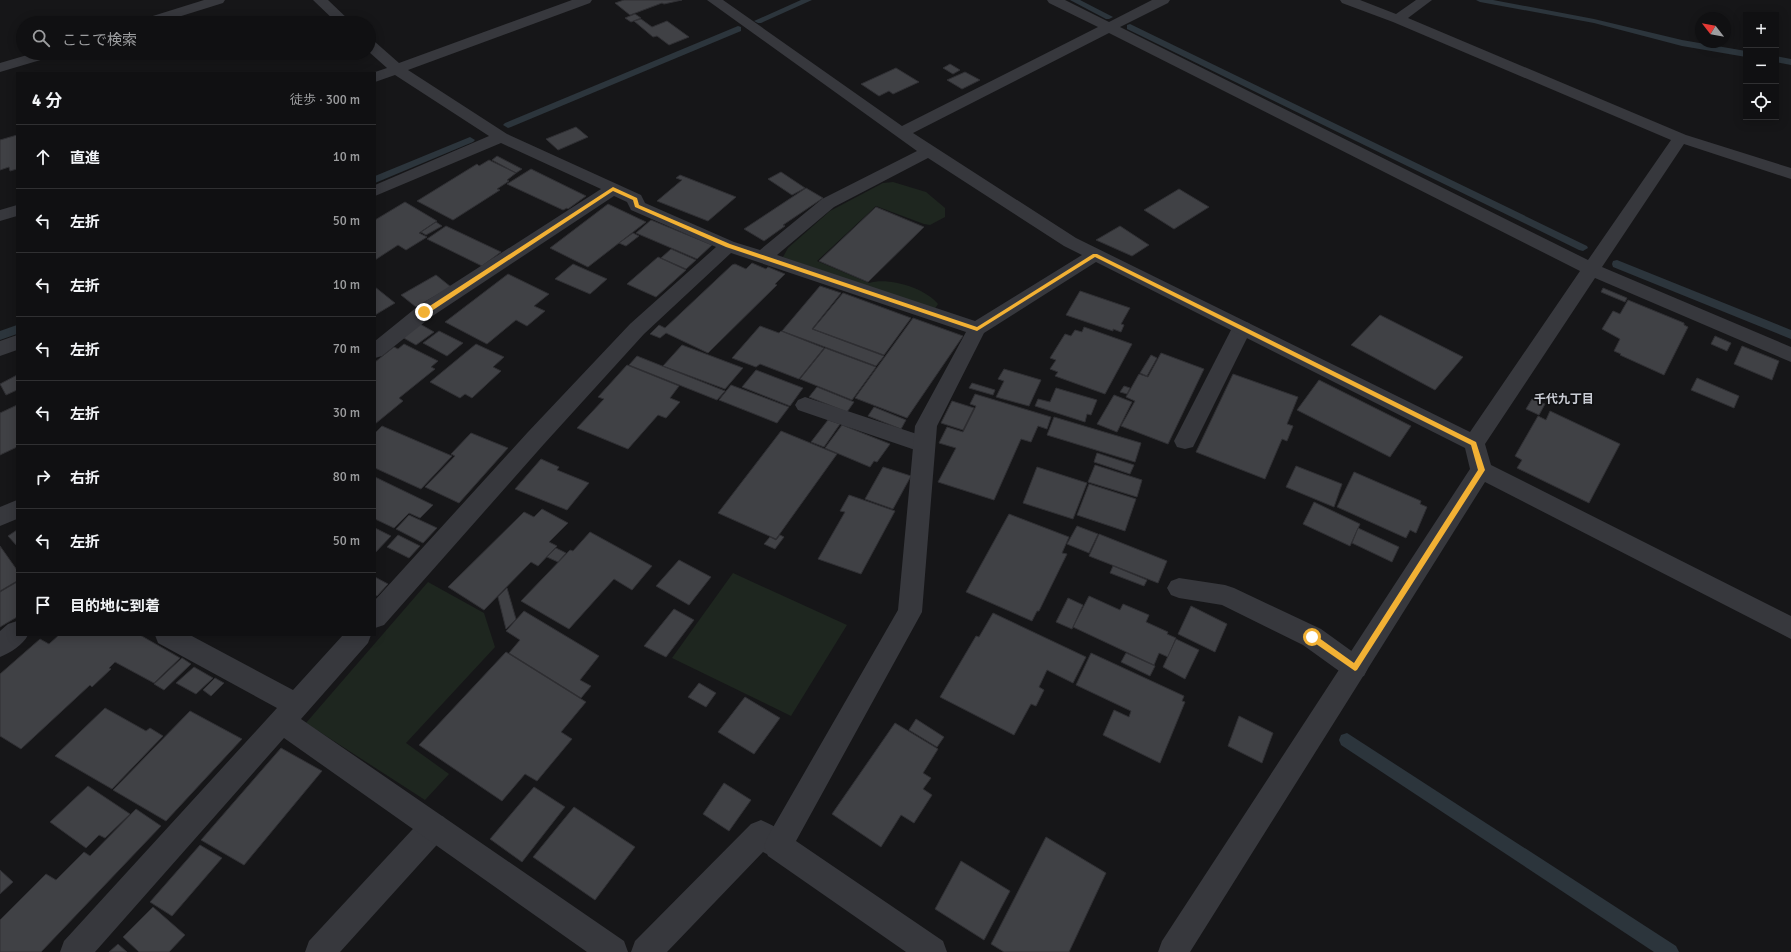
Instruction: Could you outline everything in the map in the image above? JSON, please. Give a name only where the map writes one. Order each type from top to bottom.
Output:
[{"type":"street","points":[[167,16],[218,0]]},
{"type":"street","points":[[320,0],[337,16]]},
{"type":"street","points":[[376,77],[585,0]]},
{"type":"street","points":[[714,0],[901,132],[1070,242],[1474,443]]},
{"type":"street","points":[[1054,0],[1590,269],[1791,356]]},
{"type":"street","points":[[901,132],[1163,0]]},
{"type":"street","points":[[1346,0],[1398,19],[1680,138],[1718,149],[1791,174]]},
{"type":"street","points":[[1398,19],[1426,0]]},
{"type":"street","points":[[376,50],[397,69],[501,137],[635,199],[637,206],[728,246],[977,329]]},
{"type":"street","points":[[0,68],[26,60]]},
{"type":"street","points":[[376,190],[501,137]]},
{"type":"street","points":[[1173,952],[1481,470],[1474,443],[1590,269],[1680,138]]},
{"type":"street","points":[[763,257],[828,202],[929,151]]},
{"type":"street","points":[[376,350],[424,312],[613,189]]},
{"type":"street","points":[[0,216],[16,210]]},
{"type":"street","points":[[376,616],[637,329],[728,246]]},
{"type":"street","points":[[778,846],[910,612],[926,426],[977,329],[1095,255]]},
{"type":"street","points":[[1185,441],[1242,328]]},
{"type":"street","points":[[0,349],[16,342]]},
{"type":"street","points":[[805,405],[924,445]]},
{"type":"street","points":[[1481,470],[1791,628]]},
{"type":"street","points":[[0,517],[16,509]]},
{"type":"street","points":[[1179,588],[1225,595],[1312,637],[1355,668]]},
{"type":"street","points":[[0,646],[16,633]]},
{"type":"street","points":[[169,636],[289,713],[434,827],[613,952]]},
{"type":"street","points":[[75,952],[358,636]]},
{"type":"street","points":[[320,952],[434,827]]},
{"type":"street","points":[[646,952],[761,834],[932,952]]},
{"type":"shaded area","points":[[893,182],[926,192],[945,208],[945,217],[930,225],[876,206],[817,261],[869,283],[896,283],[916,289],[925,293],[938,304],[934,310],[783,257],[788,248],[830,211],[883,183]]},
{"type":"shaded area","points":[[733,573],[847,625],[791,716],[672,658]]},
{"type":"shaded area","points":[[428,582],[484,613],[495,647],[406,743],[449,774],[425,800],[306,723]]},
{"type":"building","points":[[624,0],[682,0],[664,4],[662,3],[630,15],[615,3]]},
{"type":"building","points":[[635,14],[641,18],[631,22],[625,18]]},
{"type":"building","points":[[641,19],[652,27],[667,21],[689,37],[669,45],[657,36],[653,37],[634,21]]},
{"type":"building","points":[[950,64],[960,70],[953,74],[943,68]]},
{"type":"building","points":[[896,68],[919,82],[893,94],[889,91],[879,96],[861,84]]},
{"type":"building","points":[[965,72],[980,80],[962,89],[947,80]]},
{"type":"building","points":[[576,127],[588,137],[558,150],[546,139]]},
{"type":"building","points":[[16,135],[16,169],[10,171],[9,167],[0,170],[0,140]]},
{"type":"building","points":[[497,156],[522,169],[516,173],[492,160]]},
{"type":"building","points":[[489,160],[516,173],[507,180],[509,181],[497,189],[500,190],[453,220],[417,201],[477,164],[479,166]]},
{"type":"building","points":[[531,169],[586,196],[568,209],[563,210],[507,184]]},
{"type":"building","points":[[781,172],[805,188],[792,195],[768,179]]},
{"type":"building","points":[[680,175],[736,197],[708,221],[657,201],[682,180],[676,178]]},
{"type":"building","points":[[806,188],[823,198],[783,225],[785,226],[764,241],[744,229]]},
{"type":"building","points":[[1179,189],[1209,207],[1174,229],[1144,210]]},
{"type":"building","points":[[405,202],[437,221],[419,233],[427,237],[406,250],[398,245],[376,259],[376,219]]},
{"type":"building","points":[[608,204],[646,222],[588,267],[550,248]]},
{"type":"building","points":[[876,207],[924,227],[868,282],[819,261]]},
{"type":"building","points":[[651,220],[712,245],[697,259],[636,233]]},
{"type":"building","points":[[436,222],[442,226],[426,235],[421,232]]},
{"type":"building","points":[[446,226],[501,252],[482,266],[427,239]]},
{"type":"building","points":[[1120,226],[1149,245],[1132,256],[1096,240]]},
{"type":"building","points":[[633,233],[639,236],[626,246],[619,243]]},
{"type":"building","points":[[671,249],[696,260],[686,269],[661,258]]},
{"type":"building","points":[[658,257],[686,270],[656,297],[627,284]]},
{"type":"building","points":[[752,263],[766,269],[768,267],[785,274],[775,284],[777,285],[708,353],[666,333],[660,338],[650,334],[659,325],[665,328],[732,265],[735,264],[746,269]]},
{"type":"building","points":[[573,264],[607,279],[590,294],[555,279]]},
{"type":"building","points":[[508,274],[549,294],[534,306],[545,311],[527,326],[516,320],[487,344],[445,322]]},
{"type":"building","points":[[436,275],[451,287],[416,307],[401,295]]},
{"type":"building","points":[[820,286],[841,293],[812,329],[884,356],[876,366],[782,331]]},
{"type":"building","points":[[376,288],[395,303],[376,314]]},
{"type":"building","points":[[1603,288],[1627,298],[1625,302],[1601,292]]},
{"type":"building","points":[[1080,291],[1130,308],[1121,324],[1124,325],[1121,332],[1113,329],[1113,331],[1066,315]]},
{"type":"building","points":[[843,293],[911,318],[884,355],[813,329]]},
{"type":"building","points":[[1628,300],[1684,323],[1684,325],[1688,327],[1664,375],[1614,351],[1620,339],[1602,329],[1613,311],[1620,314]]},
{"type":"building","points":[[1380,315],[1463,357],[1435,390],[1351,345]]},
{"type":"building","points":[[913,318],[963,336],[907,418],[855,398]]},
{"type":"building","points":[[420,324],[434,332],[416,345],[402,337]]},
{"type":"building","points":[[760,326],[779,333],[781,331],[824,348],[799,379],[760,364],[756,367],[732,358]]},
{"type":"building","points":[[1084,327],[1132,344],[1105,394],[1055,376],[1058,372],[1050,369],[1056,360],[1050,358],[1065,334],[1071,336],[1075,330],[1082,332]]},
{"type":"building","points":[[439,331],[463,343],[447,356],[423,343]]},
{"type":"building","points":[[1715,336],[1731,343],[1727,351],[1711,344]]},
{"type":"building","points":[[404,344],[438,361],[431,367],[435,369],[399,398],[403,401],[376,423],[376,361],[394,347],[398,349]]},
{"type":"building","points":[[476,344],[504,357],[493,367],[501,371],[472,398],[465,394],[460,398],[430,382]]},
{"type":"building","points":[[682,345],[743,368],[725,389],[663,366]]},
{"type":"building","points":[[1742,346],[1779,361],[1772,380],[1734,364]]},
{"type":"building","points":[[825,348],[876,367],[852,400],[800,379]]},
{"type":"building","points":[[1161,353],[1204,369],[1168,444],[1121,426],[1135,401],[1126,397],[1139,374],[1148,377]]},
{"type":"building","points":[[1151,355],[1157,358],[1147,376],[1140,373]]},
{"type":"building","points":[[637,356],[725,391],[717,400],[629,365]]},
{"type":"building","points":[[627,365],[679,386],[670,398],[680,402],[666,418],[658,415],[628,449],[577,428],[604,399],[598,397]]},
{"type":"building","points":[[1004,369],[1041,380],[1029,406],[996,397],[1004,381],[998,379]]},
{"type":"building","points":[[756,370],[803,388],[790,406],[742,387]]},
{"type":"building","points":[[1233,374],[1298,397],[1287,424],[1293,426],[1287,441],[1282,439],[1265,479],[1196,452]]},
{"type":"building","points":[[16,376],[16,390],[6,395],[0,384]]},
{"type":"building","points":[[1697,378],[1739,396],[1734,408],[1691,390]]},
{"type":"building","points":[[1319,380],[1411,426],[1390,457],[1297,410]]},
{"type":"building","points":[[972,383],[995,390],[993,395],[969,388]]},
{"type":"building","points":[[731,385],[789,407],[777,423],[719,400]]},
{"type":"building","points":[[1124,386],[1130,388],[1127,394],[1120,392]]},
{"type":"building","points":[[817,387],[854,402],[847,412],[809,397]]},
{"type":"building","points":[[1056,388],[1097,400],[1091,415],[1087,414],[1085,422],[1035,406],[1038,399],[1050,402]]},
{"type":"building","points":[[975,394],[1051,417],[1047,429],[1038,426],[1031,442],[1021,439],[994,500],[938,482],[956,448],[939,443],[947,427],[963,432],[976,406],[970,404]]},
{"type":"building","points":[[1114,395],[1132,402],[1117,432],[1097,424]]},
{"type":"building","points":[[1532,399],[1545,404],[1539,415],[1526,409]]},
{"type":"building","points":[[952,401],[974,408],[963,430],[941,423]]},
{"type":"building","points":[[16,405],[16,447],[0,455],[0,413]]},
{"type":"building","points":[[874,407],[906,420],[901,429],[868,416]]},
{"type":"building","points":[[1550,411],[1620,444],[1589,503],[1517,468],[1522,460],[1515,456],[1538,416],[1546,420]]},
{"type":"building","points":[[1054,417],[1141,443],[1135,462],[1047,435]]},
{"type":"building","points":[[828,420],[840,424],[824,447],[811,442]]},
{"type":"building","points":[[842,425],[890,444],[877,462],[874,461],[870,467],[825,448]]},
{"type":"building","points":[[382,426],[452,456],[421,489],[376,468],[376,432]]},
{"type":"building","points":[[781,431],[837,454],[776,539],[718,513]]},
{"type":"building","points":[[471,433],[508,448],[459,503],[425,487],[455,456],[451,454]]},
{"type":"building","points":[[1097,453],[1134,465],[1130,474],[1094,462]]},
{"type":"building","points":[[541,459],[559,467],[557,470],[589,483],[567,510],[515,489]]},
{"type":"building","points":[[1095,465],[1142,480],[1137,497],[1088,482]]},
{"type":"building","points":[[1296,466],[1342,484],[1334,507],[1286,487]]},
{"type":"building","points":[[883,467],[911,476],[893,509],[865,499]]},
{"type":"building","points":[[1037,467],[1087,483],[1073,519],[1023,503]]},
{"type":"building","points":[[1354,472],[1421,501],[1420,504],[1427,507],[1416,533],[1410,530],[1406,538],[1337,507]]},
{"type":"building","points":[[376,477],[433,505],[420,518],[409,513],[394,528],[376,519]]},
{"type":"building","points":[[1089,484],[1136,499],[1125,531],[1077,515]]},
{"type":"building","points":[[849,495],[895,511],[861,574],[818,559],[845,512],[840,511]]},
{"type":"building","points":[[1314,502],[1360,524],[1350,546],[1303,524]]},
{"type":"building","points":[[542,509],[568,523],[549,542],[557,546],[538,566],[531,562],[484,610],[448,587],[524,512],[534,517]]},
{"type":"building","points":[[1009,514],[1069,537],[1062,553],[1067,554],[1039,611],[1037,611],[1032,621],[966,592]]},
{"type":"building","points":[[409,515],[437,528],[423,543],[396,529]]},
{"type":"building","points":[[1077,526],[1098,534],[1089,553],[1067,544]]},
{"type":"building","points":[[376,528],[391,536],[376,552]]},
{"type":"building","points":[[1358,528],[1399,547],[1392,562],[1352,543]]},
{"type":"building","points":[[16,531],[16,545],[8,536]]},
{"type":"building","points":[[590,532],[652,566],[632,590],[614,579],[569,629],[521,601],[570,550],[573,551]]},
{"type":"building","points":[[1099,534],[1167,561],[1158,583],[1089,556]]},
{"type":"building","points":[[398,535],[420,546],[409,558],[387,547]]},
{"type":"building","points":[[780,535],[784,537],[775,549],[764,544],[770,537],[776,540]]},
{"type":"building","points":[[0,546],[16,569],[16,582],[0,591]]},
{"type":"building","points":[[556,548],[566,553],[558,562],[547,557]]},
{"type":"building","points":[[679,560],[711,577],[689,605],[656,586]]},
{"type":"building","points":[[1113,566],[1147,580],[1144,586],[1110,573]]},
{"type":"building","points":[[376,578],[388,584],[376,596]]},
{"type":"building","points":[[16,583],[16,618],[0,627],[0,592]]},
{"type":"building","points":[[507,588],[516,619],[506,629],[498,597]]},
{"type":"building","points":[[1089,596],[1120,610],[1123,604],[1149,615],[1146,622],[1168,632],[1167,634],[1176,638],[1168,657],[1159,653],[1154,665],[1073,627]]},
{"type":"building","points":[[1068,598],[1083,605],[1072,629],[1056,622]]},
{"type":"building","points":[[1191,606],[1227,624],[1215,652],[1178,634]]},
{"type":"building","points":[[674,609],[694,620],[666,657],[644,646]]},
{"type":"building","points":[[524,611],[599,656],[580,680],[591,686],[581,698],[509,653],[520,640],[506,631]]},
{"type":"building","points":[[993,613],[1086,657],[1073,683],[1047,670],[1039,687],[1044,690],[1036,706],[1031,704],[1014,735],[940,697],[976,636],[979,637]]},
{"type":"building","points":[[58,636],[142,636],[180,658],[154,683],[115,662],[109,668],[111,669],[92,687],[90,685],[21,749],[0,736],[0,674],[40,639],[49,644]]},
{"type":"building","points":[[1176,639],[1199,650],[1185,679],[1163,667]]},
{"type":"building","points":[[506,652],[586,702],[561,732],[572,739],[537,781],[525,774],[502,801],[419,745]]},
{"type":"building","points":[[1091,653],[1184,696],[1182,701],[1185,702],[1160,763],[1103,735],[1114,710],[1129,717],[1131,711],[1076,685]]},
{"type":"building","points":[[1126,653],[1155,666],[1150,676],[1121,662]]},
{"type":"building","points":[[182,658],[191,664],[164,690],[154,684]]},
{"type":"building","points":[[194,667],[213,678],[196,694],[176,683]]},
{"type":"building","points":[[215,678],[224,683],[211,696],[203,690]]},
{"type":"building","points":[[699,683],[716,693],[706,707],[688,697]]},
{"type":"building","points":[[745,697],[780,718],[754,754],[718,732]]},
{"type":"building","points":[[105,708],[146,731],[150,728],[163,736],[112,789],[55,756]]},
{"type":"building","points":[[190,711],[242,739],[166,821],[113,790]]},
{"type":"building","points":[[1239,716],[1273,733],[1262,763],[1228,746]]},
{"type":"building","points":[[916,719],[944,737],[937,747],[909,730]]},
{"type":"building","points":[[895,723],[938,749],[923,773],[931,778],[923,789],[932,795],[914,823],[901,815],[881,847],[832,814]]},
{"type":"building","points":[[281,748],[322,771],[244,865],[201,840]]},
{"type":"building","points":[[724,783],[751,800],[729,831],[703,814]]},
{"type":"building","points":[[88,786],[130,814],[105,838],[99,835],[86,848],[50,822]]},
{"type":"building","points":[[534,787],[565,807],[522,862],[490,839]]},
{"type":"building","points":[[574,807],[635,847],[595,900],[533,857]]},
{"type":"building","points":[[136,809],[161,826],[41,952],[0,952],[0,920],[46,874],[56,880],[84,852],[90,856]]},
{"type":"building","points":[[1046,837],[1106,873],[1069,952],[1004,952],[991,944]]},
{"type":"building","points":[[200,845],[222,858],[172,916],[150,902]]},
{"type":"building","points":[[961,861],[1010,891],[984,940],[935,909]]},
{"type":"building","points":[[0,870],[13,882],[0,894]]},
{"type":"building","points":[[153,907],[185,935],[169,952],[139,952],[123,937]]},
{"type":"building","points":[[118,944],[127,952],[109,952]]},
{"type":"waterway","points":[[758,21],[808,0]]},
{"type":"waterway","points":[[1074,0],[1109,17]]},
{"type":"waterway","points":[[1480,0],[1594,21],[1682,43],[1743,53]]},
{"type":"waterway","points":[[1130,27],[1583,248]]},
{"type":"waterway","points":[[508,125],[738,29]]},
{"type":"waterway","points":[[1779,60],[1791,62]]},
{"type":"waterway","points":[[376,180],[470,140]]},
{"type":"waterway","points":[[1617,264],[1791,335]]},
{"type":"waterway","points":[[0,336],[16,329]]},
{"type":"waterway","points":[[1347,740],[1670,952]]},
{"type":"district","name":"千代九丁目","points":[[1564,399]]},
{"type":"route","points":[[424,312],[613,189],[635,199],[637,206],[728,246],[977,329],[1095,255],[1474,443],[1481,470],[1355,668],[1312,637]]}]
